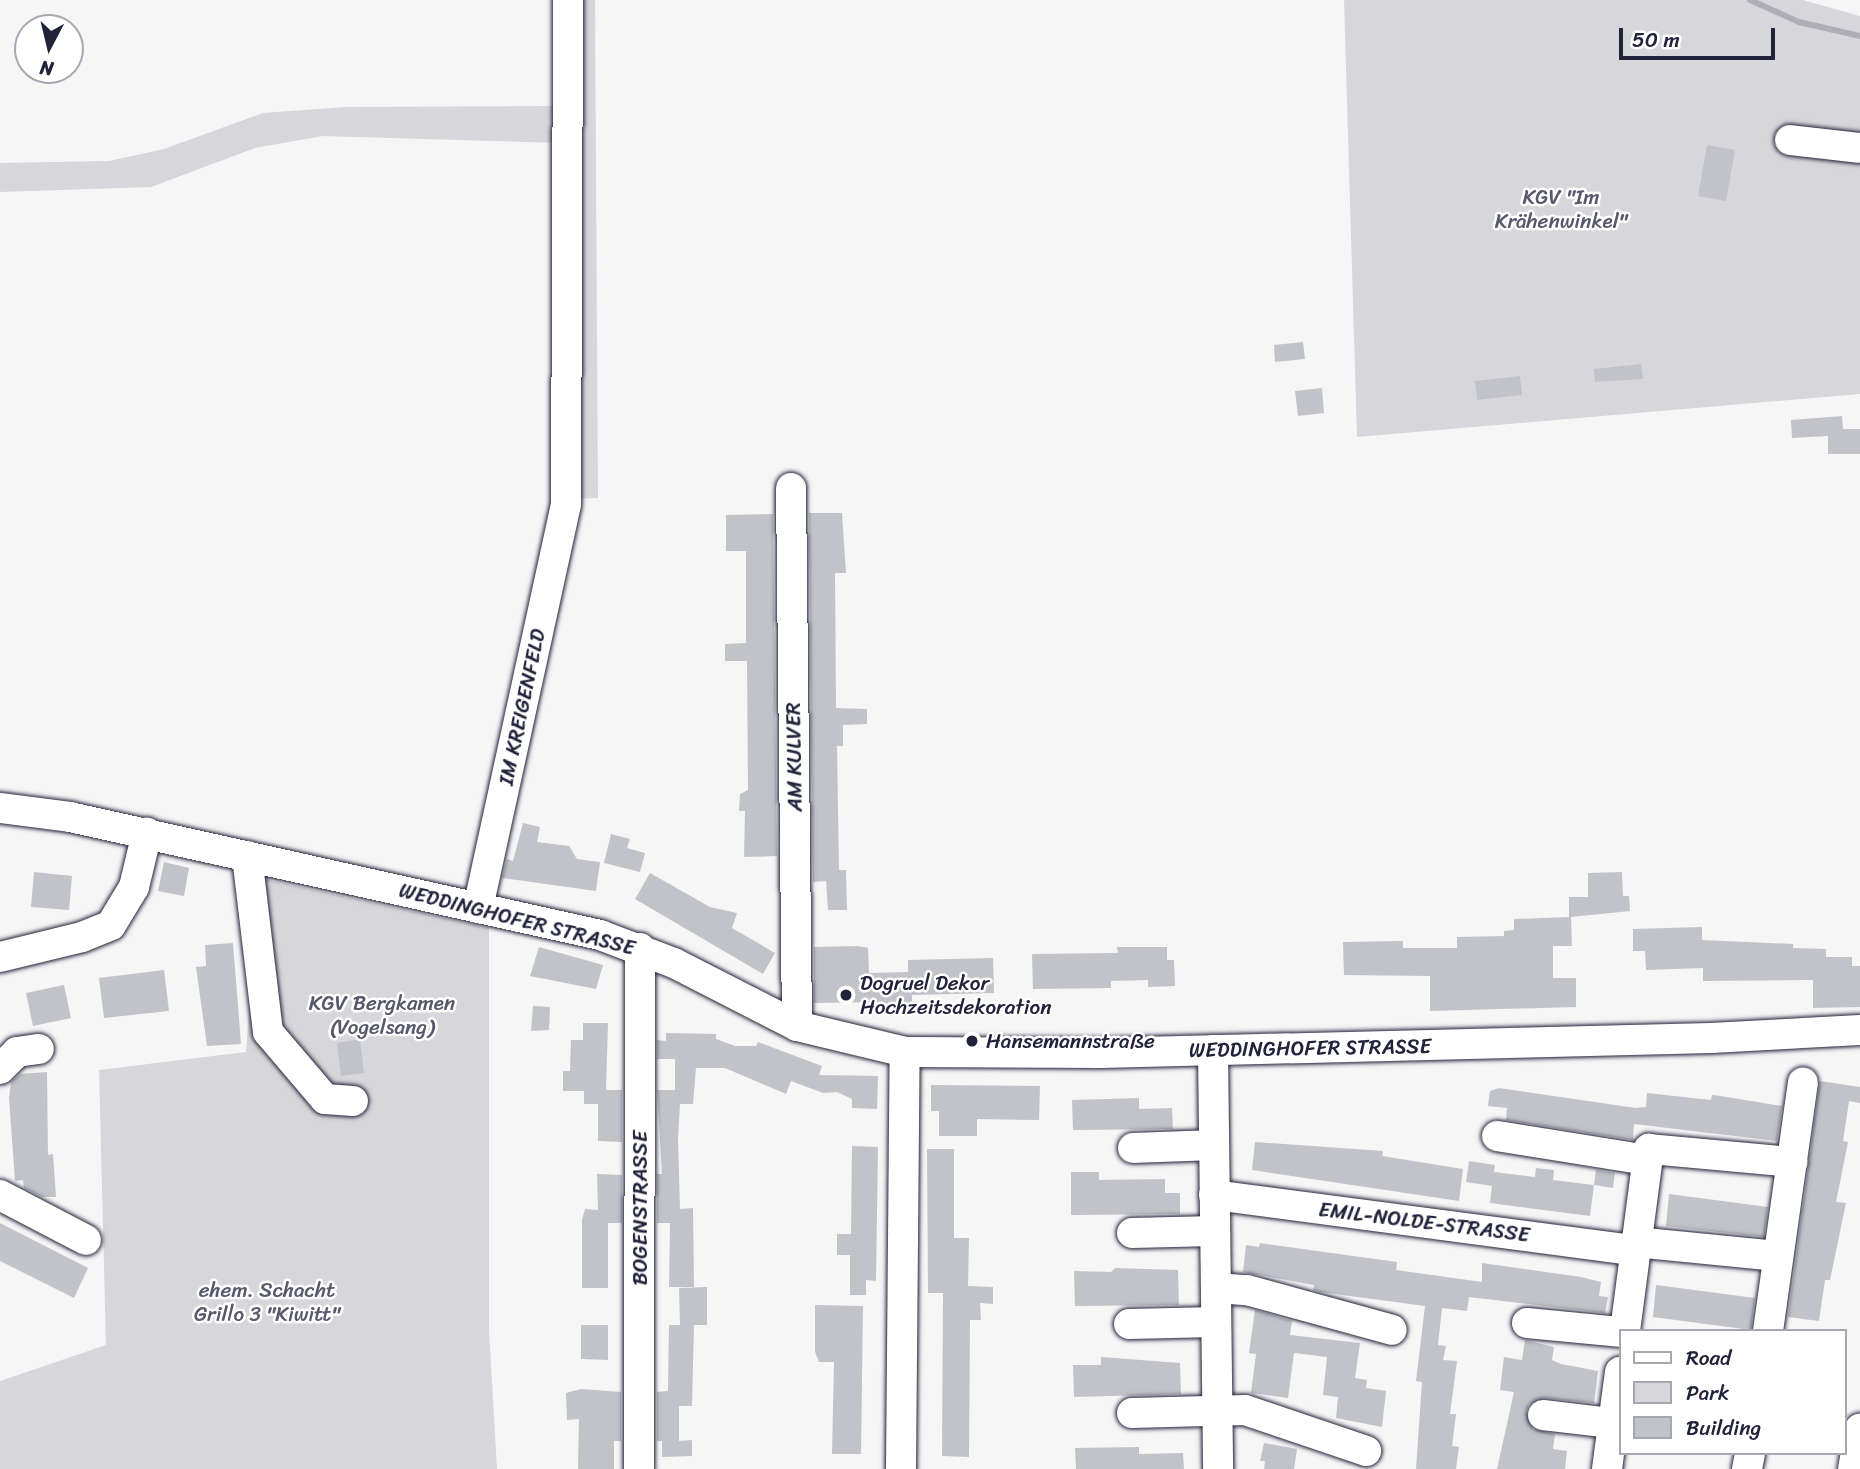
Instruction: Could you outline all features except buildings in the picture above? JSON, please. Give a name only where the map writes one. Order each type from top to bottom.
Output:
[{"type":"street","name":"IM KREIGENFELD","points":[[478,908],[566,505],[568,0]]},
{"type":"street","points":[[1790,140],[1860,148]]},
{"type":"street","name":"AM KULVER","points":[[791,488],[797,1026]]},
{"type":"street","name":"WEDDINGHOFER STRASSE","points":[[0,808],[70,817],[478,908],[640,948],[797,1026],[905,1052],[971,1056],[1711,1038],[1860,1030]]},
{"type":"street","points":[[0,957],[82,937],[111,925],[134,887],[147,834]]},
{"type":"street","points":[[247,856],[268,1032],[325,1099],[352,1101]]},
{"type":"street","name":"BOGENSTRASSE","points":[[639,1469],[640,948]]},
{"type":"street","points":[[0,1069],[17,1052],[39,1049]]},
{"type":"street","points":[[1213,1050],[1218,1469]]},
{"type":"street","points":[[901,1469],[905,1052]]},
{"type":"street","points":[[1768,1329],[1803,1082]]},
{"type":"street","points":[[1497,1136],[1647,1160]]},
{"type":"street","points":[[1133,1148],[1214,1145]]},
{"type":"street","points":[[1623,1329],[1649,1149],[1792,1162]]},
{"type":"street","points":[[0,1195],[86,1240]]},
{"type":"street","name":"EMIL-NOLDE-STRASSE","points":[[1214,1195],[1634,1246],[1777,1256]]},
{"type":"street","points":[[1132,1233],[1215,1231]]},
{"type":"street","points":[[1216,1288],[1247,1290],[1392,1330]]},
{"type":"street","points":[[1129,1324],[1216,1322]]},
{"type":"street","points":[[1527,1323],[1618,1332]]},
{"type":"street","points":[[1132,1413],[1245,1410],[1366,1451]]},
{"type":"street","points":[[1544,1415],[1617,1424],[1607,1469]]},
{"type":"green space","points":[[574,0],[595,0],[598,498],[573,499]]},
{"type":"green space","name":"KGV \"Im Krähenwinkel\"","points":[[1344,0],[1803,0],[1860,16],[1860,394],[1357,437]]},
{"type":"green space","points":[[556,106],[562,143],[323,136],[255,148],[151,187],[0,192],[0,163],[109,161],[164,149],[263,113],[346,107]]},
{"type":"green space","name":"ehem. Schacht Grillo 3 \"Kiwitt\"","points":[[259,878],[489,928],[489,1330],[497,1469],[0,1469],[0,1381],[106,1345],[99,1070],[246,1052]]},
{"type":"waterway","points":[[1750,0],[1799,22],[1860,36]]},
{"type":"place","name":"Dogruel Dekor Hochzeitsdekoration","points":[[846,995]]},
{"type":"place","name":"Hansemannstraße","points":[[972,1041]]},
{"type":"park label","name":"KGV Bergkamen (Vogelsang)","points":[[382,1015]]}]
